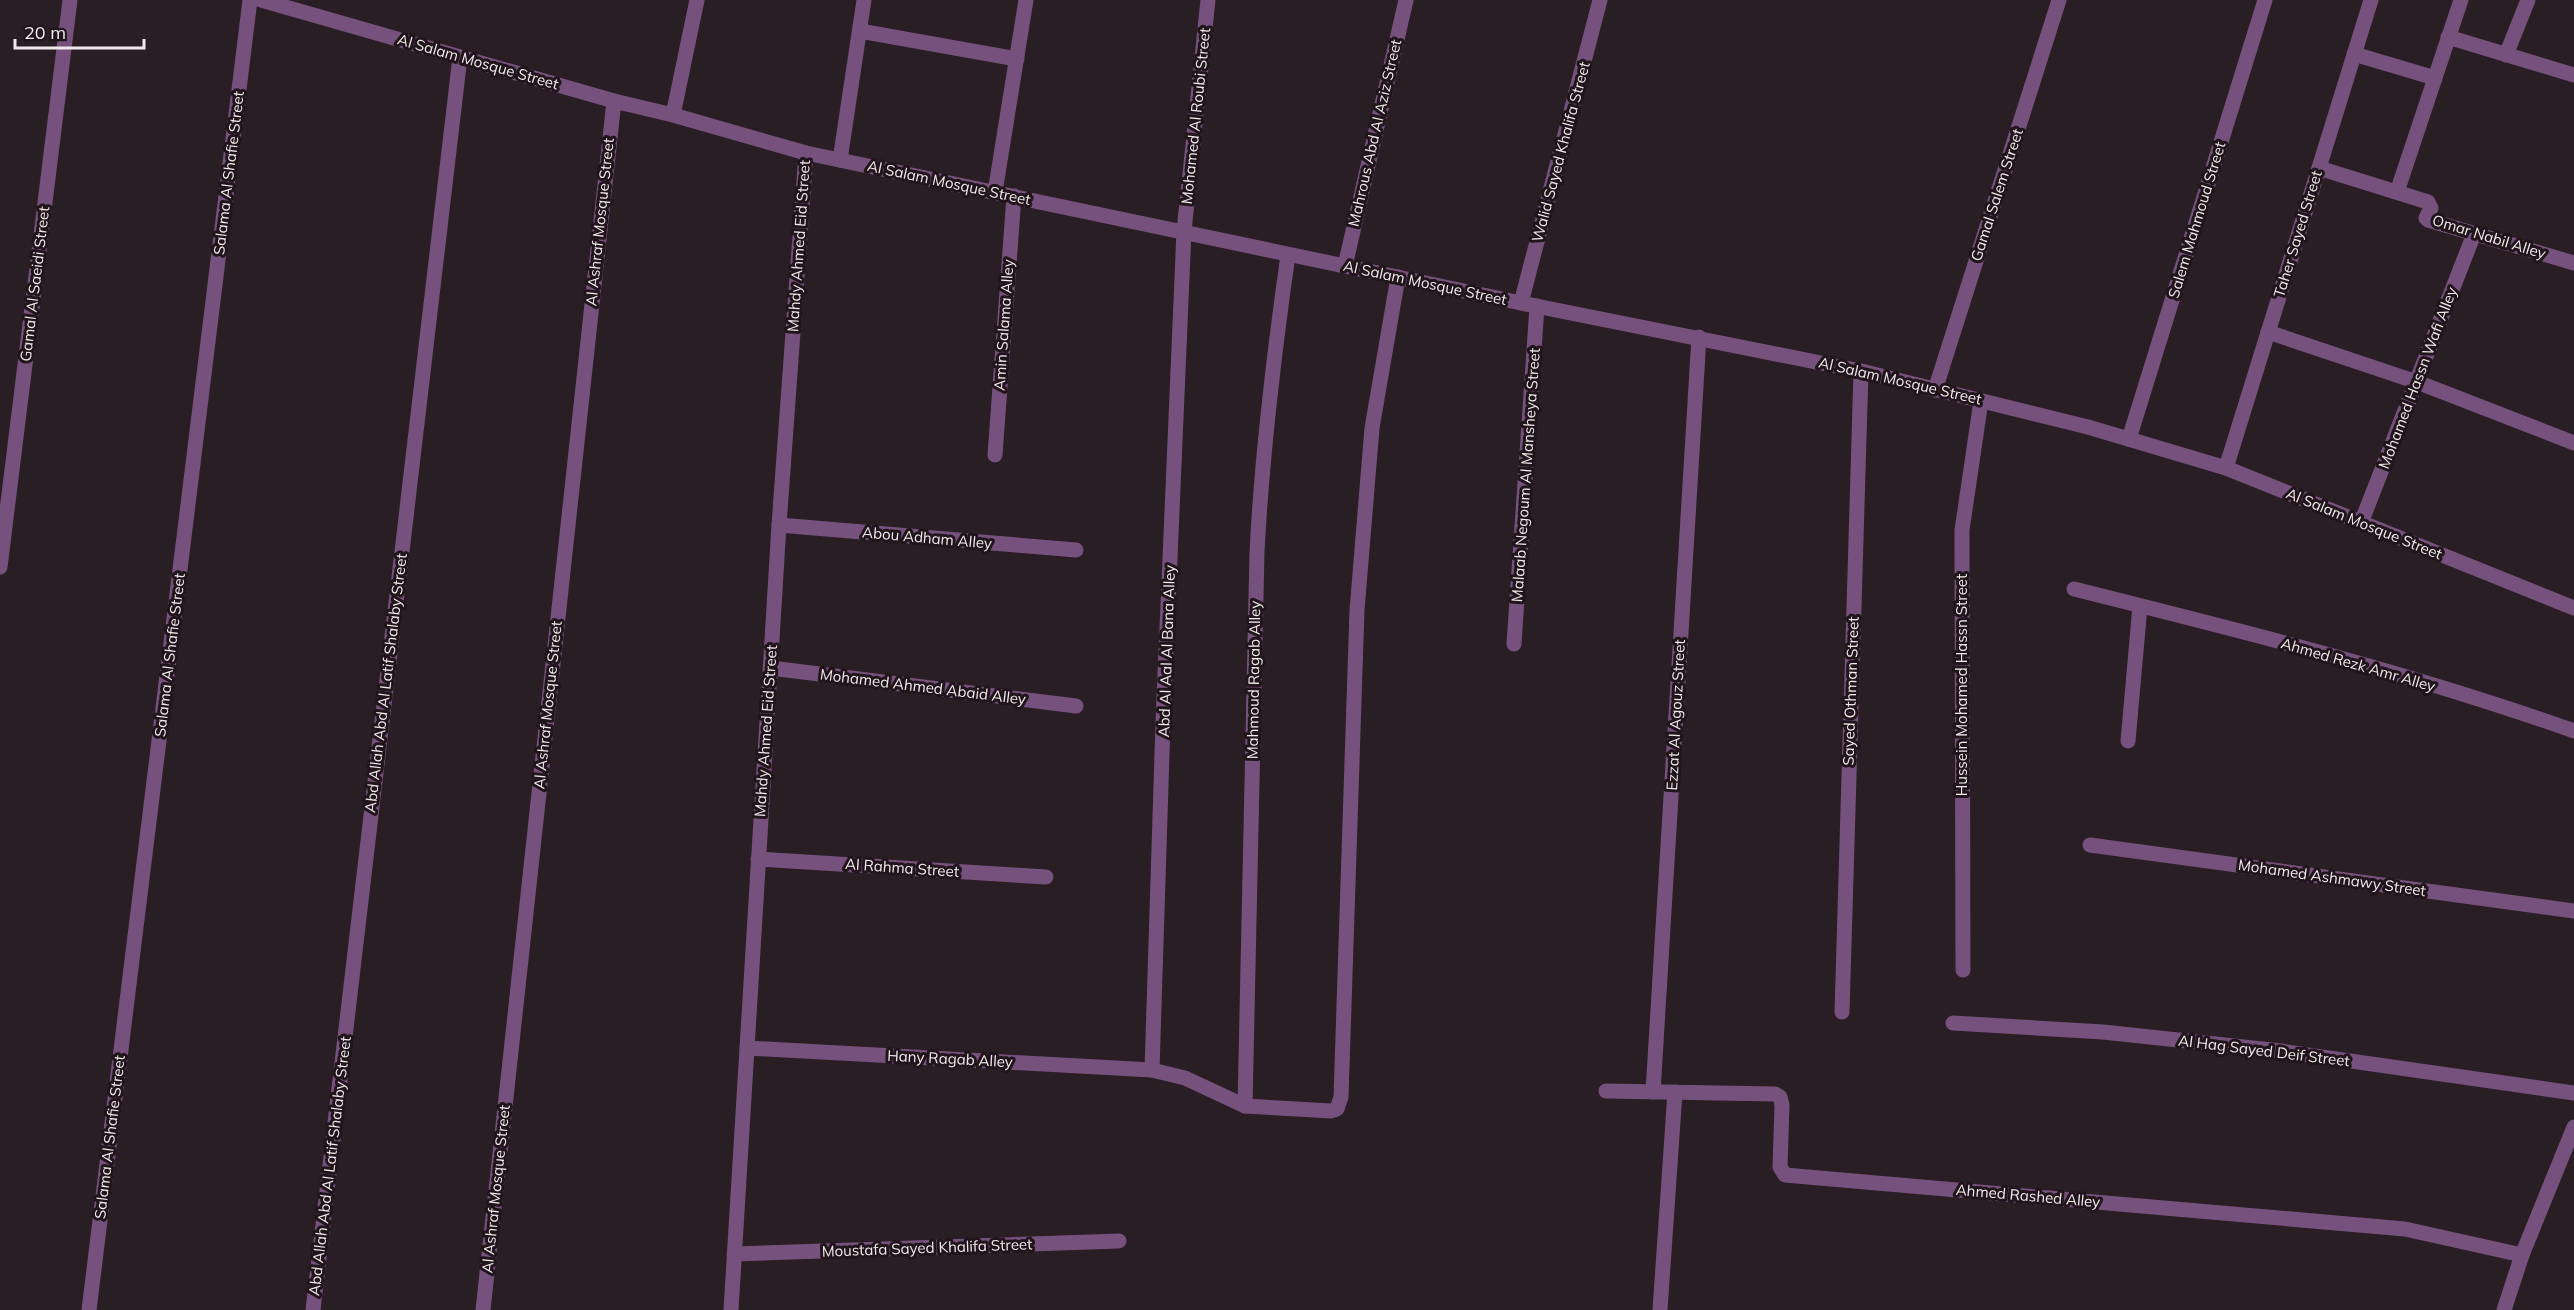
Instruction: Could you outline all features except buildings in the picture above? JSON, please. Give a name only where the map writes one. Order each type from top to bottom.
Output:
[{"type":"street","name":"Gamal Al Saeidi Street","points":[[0,567],[70,0]]},
{"type":"street","name":"Salama Al Shafie Street","points":[[89,1310],[250,0]]},
{"type":"street","name":"Al Salam Mosque Street","points":[[261,0],[614,101],[807,153],[1529,305],[1861,371],[2129,439],[2226,468],[2574,608]]},
{"type":"street","points":[[672,115],[697,0]]},
{"type":"street","points":[[840,160],[864,0]]},
{"type":"street","points":[[995,192],[1026,0]]},
{"type":"street","name":"Mohamed Al Roubi Street","points":[[1184,231],[1208,0]]},
{"type":"street","name":"Mahrous Abd Al Aziz Street","points":[[1345,266],[1406,0]]},
{"type":"street","name":"Walid Sayed Khalifa Street","points":[[1529,305],[1600,0]]},
{"type":"street","name":"Gamal Salem Street","points":[[1935,390],[2059,0]]},
{"type":"street","name":"Salem Mahmoud Street","points":[[2129,439],[2265,0]]},
{"type":"street","name":"Taher Sayed Street","points":[[2226,468],[2371,0]]},
{"type":"street","points":[[2397,192],[2461,0]]},
{"type":"street","points":[[2506,55],[2528,0]]},
{"type":"street","points":[[860,31],[1017,59]]},
{"type":"street","points":[[2448,37],[2574,75]]},
{"type":"street","points":[[2354,54],[2435,78]]},
{"type":"street","name":"Abd Allah Abd Al Latif Shalaby Street","points":[[313,1310],[460,57]]},
{"type":"street","name":"Al Ashraf Mosque Street","points":[[483,1310],[614,101]]},
{"type":"street","name":"Mahdy Ahmed Eid Street","points":[[731,1310],[779,525],[807,153]]},
{"type":"street","name":"Omar Nabil Alley","points":[[2319,168],[2430,204],[2431,208],[2426,218],[2428,220],[2574,263]]},
{"type":"street","name":"Amin Salama Alley","points":[[995,455],[1014,196]]},
{"type":"street","name":"Abd Al Aal Al Bana Alley","points":[[1152,1070],[1184,231]]},
{"type":"street","name":"Mohamed Hassn Wafi Alley","points":[[2361,523],[2474,234]]},
{"type":"street","name":"Mahmoud Ragab Alley","points":[[1245,1106],[1257,552],[1261,473],[1288,255]]},
{"type":"street","points":[[1245,1106],[1332,1111],[1340,1105],[1358,599],[1372,428],[1398,277]]},
{"type":"street","name":"Malaab Negoum Al Mansheya Street","points":[[1514,645],[1529,305]]},
{"type":"street","points":[[2268,332],[2417,382],[2574,443]]},
{"type":"street","name":"Ezzat Al Agouz Street","points":[[1653,1092],[1699,337]]},
{"type":"street","name":"Sayed Othman Street","points":[[1842,1012],[1861,371]]},
{"type":"street","name":"Hussein Mohamed Hassn Street","points":[[1963,970],[1962,540],[1981,401]]},
{"type":"street","name":"Abou Adham Alley","points":[[779,525],[1076,550]]},
{"type":"street","name":"Ahmed Rezk Amr Alley","points":[[2074,589],[2320,652],[2528,714],[2574,731]]},
{"type":"street","points":[[2128,741],[2140,606]]},
{"type":"street","name":"Mohamed Ahmed Abaid Alley","points":[[771,668],[1076,706]]},
{"type":"street","name":"Mohamed Ashmawy Street","points":[[2090,845],[2574,911]]},
{"type":"street","name":"Al Rahma Street","points":[[758,860],[1046,877]]},
{"type":"street","name":"Al Hag Sayed Deif Street","points":[[1953,1023],[2103,1032],[2258,1049],[2574,1093]]},
{"type":"street","name":"Hany Ragab Alley","points":[[747,1048],[1152,1070],[1185,1078],[1245,1106]]},
{"type":"street","name":"Ahmed Rashed Alley","points":[[1606,1091],[1775,1094],[1780,1097],[1782,1105],[1780,1167],[1785,1174],[2405,1229],[2522,1255]]},
{"type":"street","points":[[1660,1310],[1675,1092]]},
{"type":"street","points":[[2504,1310],[2522,1255],[2574,1127]]},
{"type":"street","name":"Moustafa Sayed Khalifa Street","points":[[734,1254],[1119,1241]]}]
